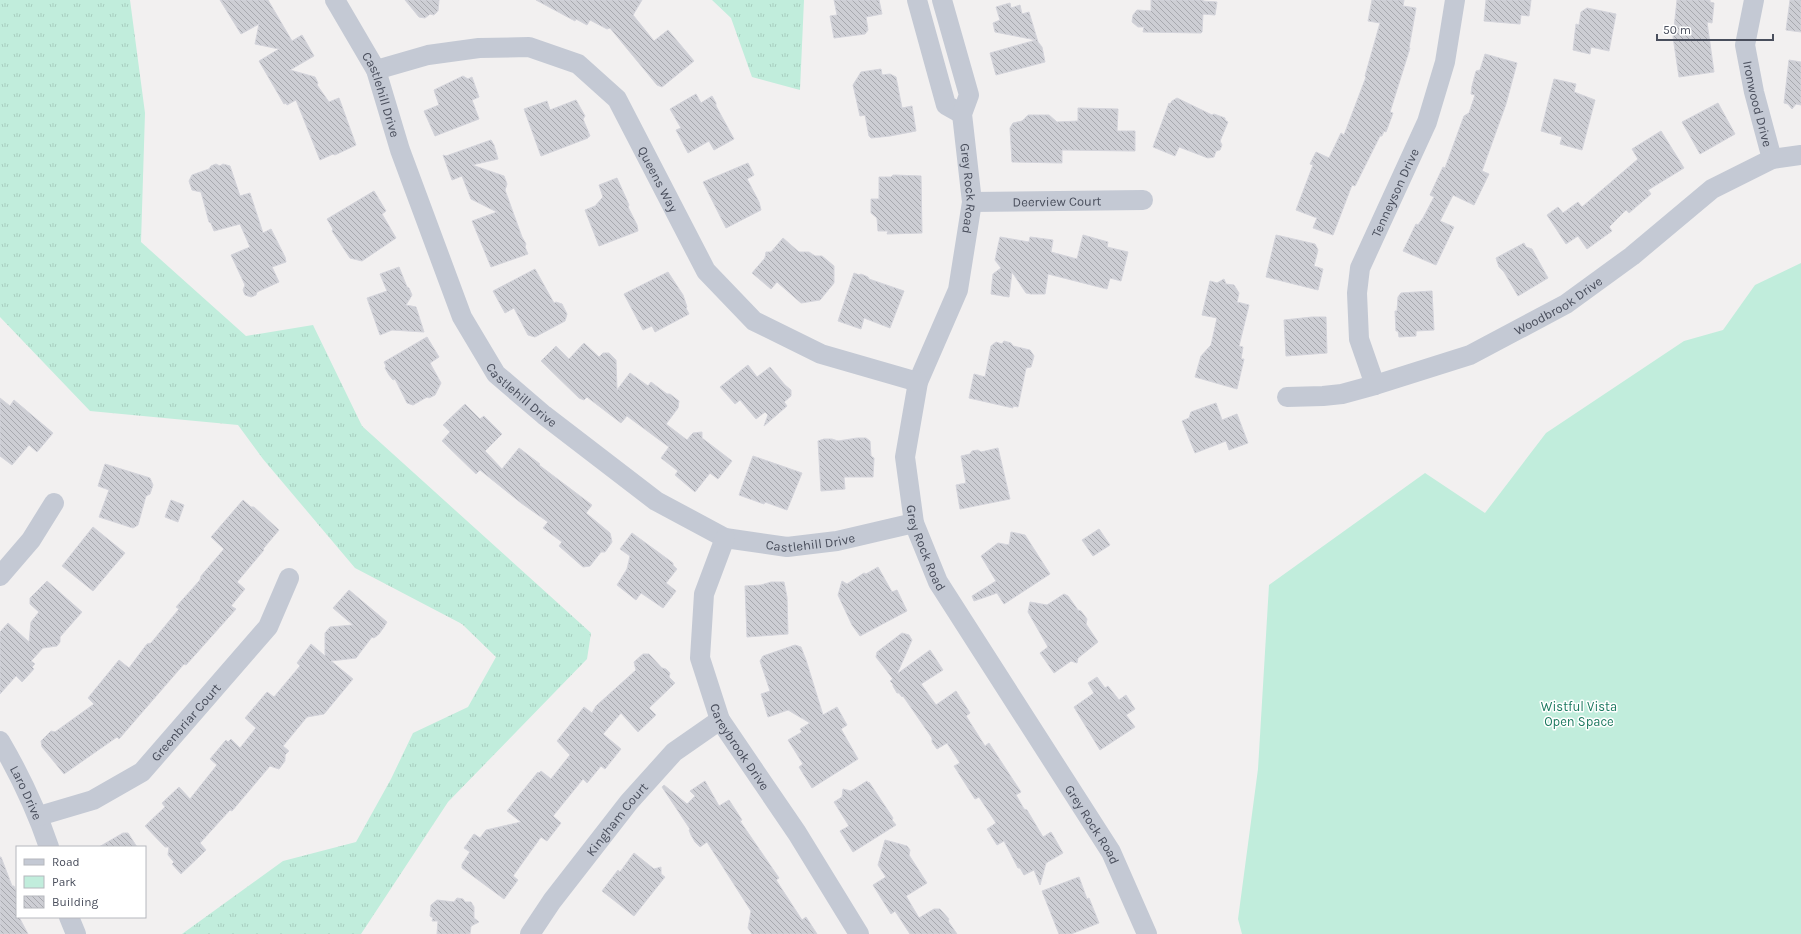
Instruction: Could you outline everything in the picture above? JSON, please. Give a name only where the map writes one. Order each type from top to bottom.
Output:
[{"type":"street","name":"Castlehill Drive","points":[[335,0],[376,70],[400,150],[462,317],[496,374],[544,415],[656,501],[725,538],[787,546],[837,542],[914,523]]},
{"type":"street","points":[[917,0],[946,105],[962,114]]},
{"type":"street","name":"Grey Rock Road","points":[[942,0],[969,95],[962,114],[972,202],[958,290],[918,382],[905,457],[914,523],[938,582],[1112,852],[1147,934]]},
{"type":"street","name":"Tenneyson Drive","points":[[1375,385],[1359,339],[1357,292],[1360,268],[1427,122],[1445,62],[1455,0]]},
{"type":"street","name":"Ironwood Drive","points":[[1754,0],[1745,44],[1754,92],[1772,159]]},
{"type":"street","name":"Queens Way","points":[[376,70],[428,55],[479,48],[529,47],[578,64],[617,99],[706,271],[754,321],[821,354],[918,382]]},
{"type":"street","name":"Woodbrook Drive","points":[[1287,397],[1342,394],[1470,355],[1566,304],[1632,256],[1712,189],[1772,159],[1801,156]]},
{"type":"street","name":"Deerview Court","points":[[972,202],[1143,200]]},
{"type":"street","points":[[0,576],[31,540],[54,503]]},
{"type":"street","name":"Careybrook Drive","points":[[725,538],[704,594],[700,658],[720,720],[797,833],[859,934]]},
{"type":"street","name":"Greenbriar Court","points":[[39,816],[93,800],[142,772],[268,627],[289,578]]},
{"type":"street","name":"Kingham Court","points":[[530,934],[552,901],[624,809],[674,752],[720,720]]},
{"type":"street","name":"Laro Drive","points":[[0,741],[21,776],[39,816],[49,846]]},
{"type":"street","points":[[69,918],[76,934]]},
{"type":"green space","points":[[0,0],[130,0],[145,113],[141,242],[246,336],[313,325],[362,426],[591,633],[587,659],[448,802],[361,934],[182,934],[283,861],[356,842],[391,779],[413,733],[468,707],[496,657],[462,624],[355,568],[263,459],[238,425],[90,411],[0,317]]},
{"type":"green space","points":[[712,0],[804,0],[800,90],[752,77],[731,18]]},
{"type":"green space","name":"Wistful Vista Open Space","points":[[1801,263],[1801,934],[1242,934],[1238,919],[1258,769],[1269,585],[1425,473],[1485,513],[1546,433],[1684,341],[1723,330],[1755,285]]},
{"type":"building","points":[[220,0],[268,0],[292,41],[302,35],[314,56],[290,70],[315,77],[318,83],[317,85],[329,102],[339,98],[356,145],[320,160],[296,100],[287,105],[286,103],[284,104],[259,61],[279,49],[255,44],[259,24],[241,34]]},
{"type":"building","points":[[405,0],[439,0],[438,11],[434,15],[430,14],[425,18],[419,17]]},
{"type":"building","points":[[536,0],[642,0],[633,15],[654,41],[668,30],[694,61],[662,87],[657,85],[610,28],[607,29],[590,20],[587,25],[576,19],[575,21]]},
{"type":"building","points":[[834,0],[879,0],[882,14],[866,17],[868,30],[865,34],[834,38],[830,16],[837,15]]},
{"type":"building","points":[[1151,0],[1203,0],[1217,2],[1215,15],[1203,14],[1201,33],[1143,32],[1144,27],[1138,27],[1132,22],[1133,15],[1137,10],[1151,11]]},
{"type":"building","points":[[1372,0],[1404,0],[1403,6],[1416,8],[1410,48],[1390,112],[1393,113],[1386,132],[1384,131],[1382,136],[1380,136],[1355,186],[1352,185],[1333,235],[1313,228],[1317,218],[1296,210],[1313,165],[1310,164],[1316,152],[1329,158],[1341,133],[1344,135],[1366,77],[1365,76],[1380,23],[1368,21]]},
{"type":"building","points":[[1486,0],[1531,0],[1529,16],[1521,15],[1520,24],[1484,21]]},
{"type":"building","points":[[1677,0],[1710,0],[1710,2],[1714,3],[1712,23],[1707,22],[1714,72],[1679,77],[1673,37]]},
{"type":"building","points":[[1790,0],[1801,0],[1801,32],[1786,30]]},
{"type":"building","points":[[1010,3],[1011,8],[1020,5],[1022,14],[1029,12],[1038,42],[1042,47],[1045,62],[996,75],[990,53],[1036,40],[995,32],[993,23],[1000,20],[996,7]]},
{"type":"building","points":[[1587,8],[1616,14],[1609,51],[1591,47],[1590,54],[1573,50],[1576,24],[1579,25],[1581,12]]},
{"type":"building","points":[[1485,54],[1517,63],[1506,104],[1482,171],[1489,174],[1474,205],[1453,195],[1440,221],[1454,227],[1436,265],[1403,251],[1416,224],[1418,225],[1423,218],[1434,197],[1430,195],[1443,167],[1445,168],[1464,116],[1469,113],[1475,95],[1471,94],[1476,71],[1480,70]]},
{"type":"building","points":[[1789,60],[1801,62],[1801,105],[1796,104],[1792,109],[1788,104],[1784,103]]},
{"type":"building","points":[[881,69],[882,75],[890,74],[896,77],[902,108],[912,106],[916,131],[890,136],[871,138],[869,136],[865,115],[860,116],[853,85],[861,72]]},
{"type":"building","points":[[463,76],[468,79],[472,77],[479,97],[472,100],[479,119],[435,136],[424,111],[439,105],[434,90]]},
{"type":"building","points":[[1554,79],[1576,84],[1574,92],[1595,100],[1582,150],[1560,144],[1562,137],[1541,131]]},
{"type":"building","points":[[696,94],[701,103],[712,96],[734,139],[714,150],[709,141],[688,153],[676,130],[681,128],[670,109]]},
{"type":"building","points":[[1177,98],[1212,115],[1214,114],[1225,118],[1228,122],[1220,141],[1222,145],[1220,150],[1216,151],[1214,157],[1208,158],[1179,147],[1175,156],[1153,147],[1169,103],[1170,104]]},
{"type":"building","points":[[576,100],[585,116],[583,119],[590,136],[541,156],[524,109],[547,101],[550,110]]},
{"type":"building","points":[[1718,103],[1735,134],[1700,154],[1682,122]]},
{"type":"building","points":[[1078,108],[1118,109],[1117,131],[1135,131],[1135,151],[1062,150],[1062,163],[1012,162],[1010,128],[1013,123],[1022,121],[1028,115],[1049,115],[1057,122],[1078,121]]},
{"type":"building","points":[[1661,131],[1684,168],[1648,190],[1651,194],[1629,213],[1626,210],[1609,227],[1612,231],[1587,249],[1578,236],[1566,244],[1547,215],[1558,207],[1563,213],[1578,202],[1582,207],[1638,159],[1632,149]]},
{"type":"building","points":[[491,140],[498,159],[472,165],[504,176],[507,184],[505,190],[526,244],[525,247],[528,254],[491,267],[472,221],[497,212],[471,199],[462,176],[452,180],[443,155],[446,156]]},
{"type":"building","points":[[748,163],[754,175],[747,179],[759,202],[761,210],[726,228],[703,182]]},
{"type":"building","points":[[216,164],[220,166],[223,164],[230,166],[240,196],[250,193],[263,233],[271,229],[285,257],[286,262],[272,267],[279,282],[257,292],[256,295],[251,297],[245,295],[243,290],[245,285],[231,255],[250,247],[240,224],[214,231],[211,223],[209,222],[201,192],[192,190],[189,181],[192,175],[209,169],[211,166]]},
{"type":"building","points":[[893,175],[921,176],[922,233],[887,234],[888,231],[878,231],[877,218],[871,213],[871,199],[879,199],[879,177],[891,177]]},
{"type":"building","points":[[617,178],[629,205],[628,207],[637,225],[638,231],[599,246],[585,210],[595,206],[603,197],[599,185]]},
{"type":"building","points":[[374,191],[386,211],[382,214],[396,238],[362,261],[350,258],[332,231],[333,229],[327,219]]},
{"type":"building","points":[[1083,235],[1108,242],[1107,247],[1128,252],[1121,281],[1110,278],[1107,289],[1048,274],[1045,294],[1031,294],[1026,293],[1012,272],[1009,297],[991,294],[993,274],[1001,268],[995,260],[1000,237],[1029,242],[1030,237],[1053,240],[1051,252],[1077,259]]},
{"type":"building","points":[[1276,235],[1315,244],[1318,250],[1314,266],[1323,269],[1318,290],[1266,277]]},
{"type":"building","points":[[783,238],[799,252],[809,252],[815,256],[822,256],[834,266],[834,283],[820,300],[801,303],[777,282],[771,289],[752,273],[765,258],[766,252],[771,252]]},
{"type":"building","points":[[1524,243],[1526,247],[1532,249],[1548,278],[1518,296],[1504,272],[1499,267],[1496,258]]},
{"type":"building","points":[[399,267],[412,295],[406,305],[416,307],[424,332],[392,330],[380,335],[367,298],[387,291],[380,274]]},
{"type":"building","points":[[535,269],[554,303],[556,302],[562,304],[567,314],[565,321],[535,337],[528,335],[514,308],[505,313],[493,291]]},
{"type":"building","points":[[668,272],[683,295],[689,314],[655,332],[652,326],[643,330],[624,294]]},
{"type":"building","points":[[854,273],[859,275],[861,274],[869,279],[904,291],[890,328],[864,318],[861,329],[838,321]]},
{"type":"building","points":[[1224,279],[1226,284],[1234,285],[1239,293],[1237,302],[1249,305],[1239,346],[1243,347],[1241,359],[1244,359],[1237,389],[1195,377],[1201,356],[1211,345],[1217,318],[1202,315],[1210,281],[1217,283]]},
{"type":"building","points":[[1432,291],[1434,330],[1416,331],[1416,336],[1399,337],[1398,331],[1396,331],[1395,311],[1397,311],[1398,297],[1401,293]]},
{"type":"building","points":[[1326,317],[1327,353],[1286,356],[1284,320]]},
{"type":"building","points":[[427,337],[439,357],[430,363],[441,383],[435,395],[429,398],[427,397],[413,405],[407,403],[395,379],[393,380],[385,368],[386,366],[384,362]]},
{"type":"building","points":[[1004,341],[1011,343],[1013,346],[1030,350],[1034,356],[1031,367],[1026,368],[1018,407],[1013,406],[1013,408],[969,398],[974,374],[985,377],[991,346],[996,342],[1002,344]]},
{"type":"building","points":[[584,343],[599,357],[603,353],[609,353],[616,360],[617,390],[630,373],[648,386],[651,382],[679,401],[678,408],[666,424],[687,440],[693,433],[702,432],[702,438],[732,461],[718,479],[710,473],[695,492],[675,475],[678,471],[661,458],[669,447],[627,416],[621,423],[587,397],[584,400],[579,398],[541,361],[556,346],[569,359]]},
{"type":"building","points":[[748,365],[757,377],[770,367],[791,390],[791,396],[784,402],[787,406],[764,426],[768,415],[765,412],[756,419],[740,400],[735,404],[720,387]]},
{"type":"building","points":[[0,398],[10,406],[14,400],[53,433],[37,452],[29,445],[12,465],[0,456]]},
{"type":"building","points":[[1216,403],[1222,420],[1237,414],[1248,443],[1229,450],[1226,441],[1195,453],[1182,421],[1189,418],[1191,412]]},
{"type":"building","points":[[465,404],[480,419],[484,416],[502,434],[485,451],[502,469],[519,448],[592,505],[586,513],[610,533],[612,542],[605,552],[601,552],[590,566],[583,567],[559,546],[562,542],[543,528],[548,522],[521,503],[480,470],[476,474],[442,441],[450,432],[443,425]]},
{"type":"building","points":[[866,438],[870,441],[871,456],[874,458],[873,477],[844,477],[845,489],[821,491],[818,441],[832,439],[838,441]]},
{"type":"building","points":[[998,448],[1010,499],[960,509],[956,485],[966,483],[961,456],[970,454],[972,451],[978,450],[981,452]]},
{"type":"building","points":[[753,456],[802,473],[787,510],[739,495]]},
{"type":"building","points":[[105,464],[150,478],[153,485],[150,494],[146,496],[138,525],[133,528],[99,517],[109,490],[98,486]]},
{"type":"building","points":[[171,500],[184,505],[178,522],[165,517]]},
{"type":"building","points":[[243,500],[251,507],[254,507],[279,530],[237,582],[245,589],[231,606],[236,609],[186,665],[184,664],[119,739],[117,737],[64,774],[42,747],[41,741],[51,731],[55,732],[94,704],[88,698],[119,660],[129,668],[147,644],[151,643],[179,609],[176,607],[200,580],[201,576],[224,549],[211,537]]},
{"type":"building","points":[[93,527],[125,553],[93,591],[62,566]]},
{"type":"building","points":[[1099,529],[1110,545],[1093,556],[1082,540]]},
{"type":"building","points":[[1011,532],[1025,535],[1050,574],[1004,604],[997,593],[974,601],[972,596],[996,581],[981,556],[998,543],[1009,545]]},
{"type":"building","points":[[632,533],[673,563],[677,569],[666,583],[676,591],[663,608],[641,593],[636,600],[617,585],[627,569],[630,556],[620,549]]},
{"type":"building","points":[[878,567],[892,592],[897,590],[907,611],[860,636],[852,625],[838,595],[842,581],[847,584],[864,573],[866,574]]},
{"type":"building","points":[[47,581],[82,612],[60,637],[60,642],[57,646],[43,648],[31,661],[35,664],[32,667],[34,669],[22,682],[16,676],[0,694],[0,632],[8,623],[29,642],[31,622],[39,612],[30,604],[30,598]]},
{"type":"building","points":[[771,582],[784,582],[787,597],[788,634],[747,637],[745,586],[761,585]]},
{"type":"building","points":[[349,590],[387,622],[379,634],[374,638],[372,637],[356,658],[331,661],[353,679],[324,714],[307,717],[283,746],[289,751],[285,755],[285,761],[279,769],[270,766],[232,811],[230,810],[200,843],[206,850],[181,874],[172,864],[174,862],[168,855],[169,847],[165,847],[145,826],[165,807],[162,803],[179,787],[190,799],[217,765],[210,759],[226,740],[228,742],[231,739],[240,748],[256,728],[245,718],[267,692],[274,697],[300,666],[297,663],[311,644],[325,656],[325,633],[330,627],[353,625],[333,608]]},
{"type":"building","points":[[1064,594],[1068,596],[1078,610],[1081,611],[1087,619],[1086,624],[1098,642],[1078,658],[1077,663],[1071,661],[1054,673],[1040,653],[1048,647],[1028,612],[1030,602],[1047,605]]},
{"type":"building","points":[[902,633],[909,635],[912,640],[897,674],[930,650],[943,670],[921,684],[936,705],[956,691],[970,713],[966,716],[985,746],[989,743],[1021,792],[1016,795],[1024,809],[1027,810],[1043,837],[1051,832],[1063,853],[1046,863],[1040,885],[1034,870],[1024,875],[1020,868],[1018,868],[1004,841],[997,845],[987,829],[996,823],[979,797],[975,799],[954,766],[960,763],[947,743],[937,749],[932,742],[932,738],[903,696],[902,697],[899,693],[897,693],[890,681],[893,679],[876,657],[877,652]]},
{"type":"building","points":[[795,645],[801,647],[823,715],[837,707],[847,725],[841,729],[858,759],[812,788],[799,767],[803,764],[788,740],[802,732],[800,729],[810,723],[788,710],[768,717],[761,694],[770,691],[760,661],[763,656]]},
{"type":"building","points":[[643,654],[649,654],[662,668],[666,669],[670,673],[669,677],[675,683],[649,708],[656,715],[638,732],[621,713],[603,734],[621,749],[605,769],[601,766],[587,783],[583,779],[553,816],[561,823],[547,841],[541,837],[513,876],[518,880],[504,899],[462,868],[462,864],[470,852],[464,848],[474,834],[480,838],[486,830],[521,822],[507,811],[538,772],[539,773],[541,771],[551,779],[570,755],[557,741],[584,707],[592,713],[596,706],[636,670],[634,662]]},
{"type":"building","points":[[1097,677],[1105,688],[1108,686],[1119,700],[1126,695],[1135,709],[1126,715],[1135,727],[1100,750],[1074,707],[1094,693],[1088,683]]},
{"type":"building","points":[[705,781],[719,806],[729,800],[742,820],[740,821],[779,878],[776,880],[802,920],[806,917],[817,934],[752,934],[748,928],[751,911],[707,842],[700,847],[695,842],[689,830],[690,829],[662,787],[664,785],[687,804],[695,796],[690,791]]},
{"type":"building","points":[[867,781],[893,818],[892,820],[896,825],[853,852],[840,831],[849,826],[834,802],[842,797],[843,789],[851,791]]},
{"type":"building","points":[[123,833],[128,833],[136,846],[101,846]]},
{"type":"building","points":[[885,840],[907,846],[910,850],[909,855],[927,883],[906,896],[919,918],[934,909],[940,909],[949,919],[948,921],[957,934],[910,934],[895,911],[891,914],[873,885],[886,877],[878,865]]},
{"type":"building","points":[[634,853],[654,869],[661,867],[661,874],[665,877],[634,916],[602,891],[618,870],[620,872]]},
{"type":"building","points":[[1,857],[12,886],[14,886],[16,891],[16,918],[20,918],[28,934],[0,934]]},
{"type":"building","points":[[1079,877],[1087,899],[1089,898],[1099,923],[1071,934],[1059,934],[1042,891]]},
{"type":"building","points":[[457,898],[463,899],[465,902],[471,902],[474,907],[474,918],[479,922],[471,926],[470,934],[437,934],[438,921],[432,921],[433,918],[430,916],[431,905],[437,900],[454,902]]}]
